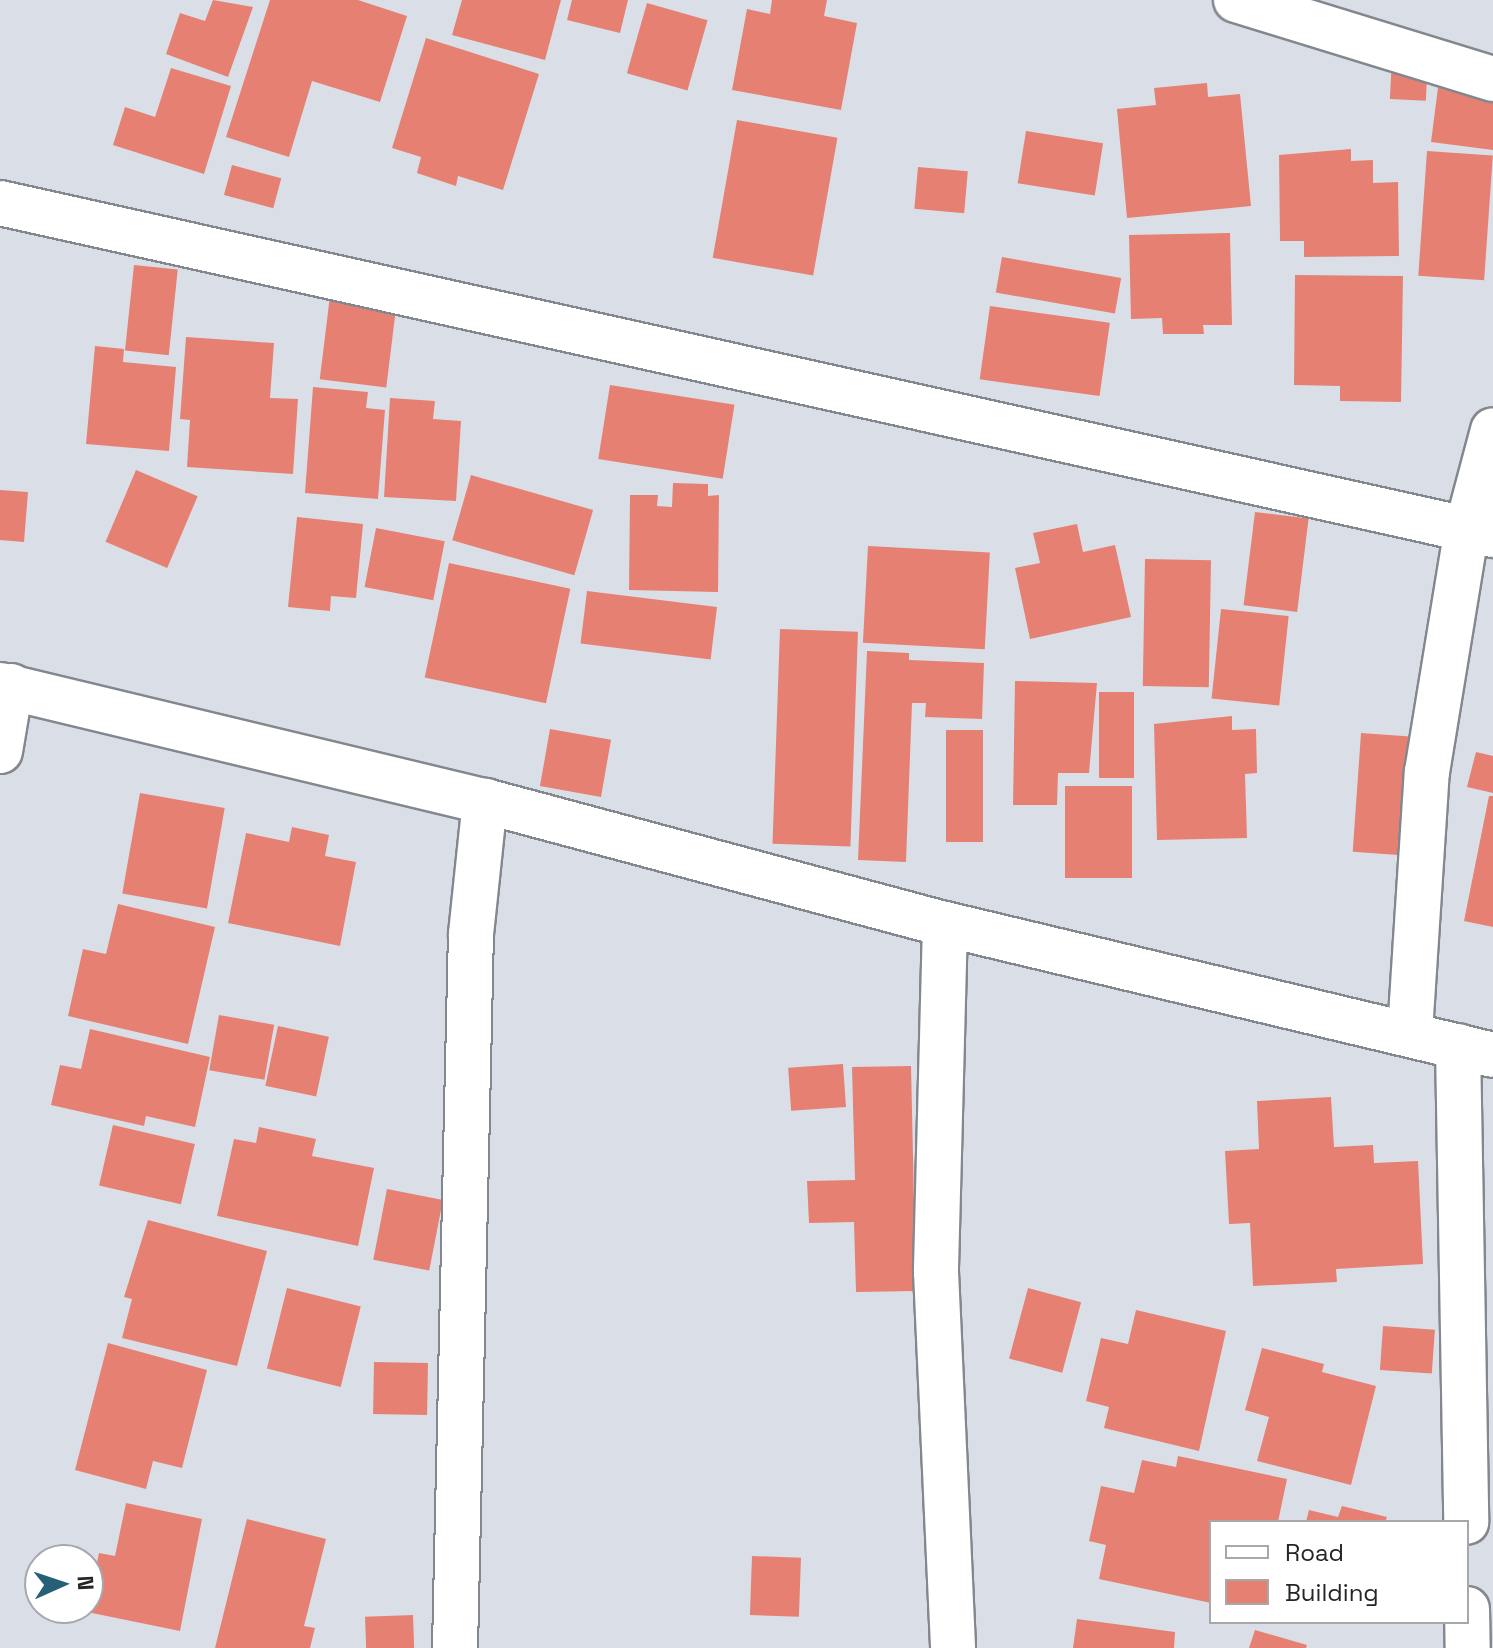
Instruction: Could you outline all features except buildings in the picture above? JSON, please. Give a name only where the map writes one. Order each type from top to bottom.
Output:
[{"type":"street","points":[[1236,0],[1493,79]]},
{"type":"street","points":[[0,203],[1480,532]]},
{"type":"street","points":[[1410,1032],[1427,772],[1480,532],[1493,430]]},
{"type":"street","points":[[0,751],[6,686],[485,801],[945,924],[1410,1032],[1475,1050],[1466,1520]]},
{"type":"street","points":[[455,1648],[471,934],[485,801]]},
{"type":"street","points":[[945,924],[936,1272],[953,1648]]},
{"type":"street","points":[[1467,1624],[1468,1648]]}]
